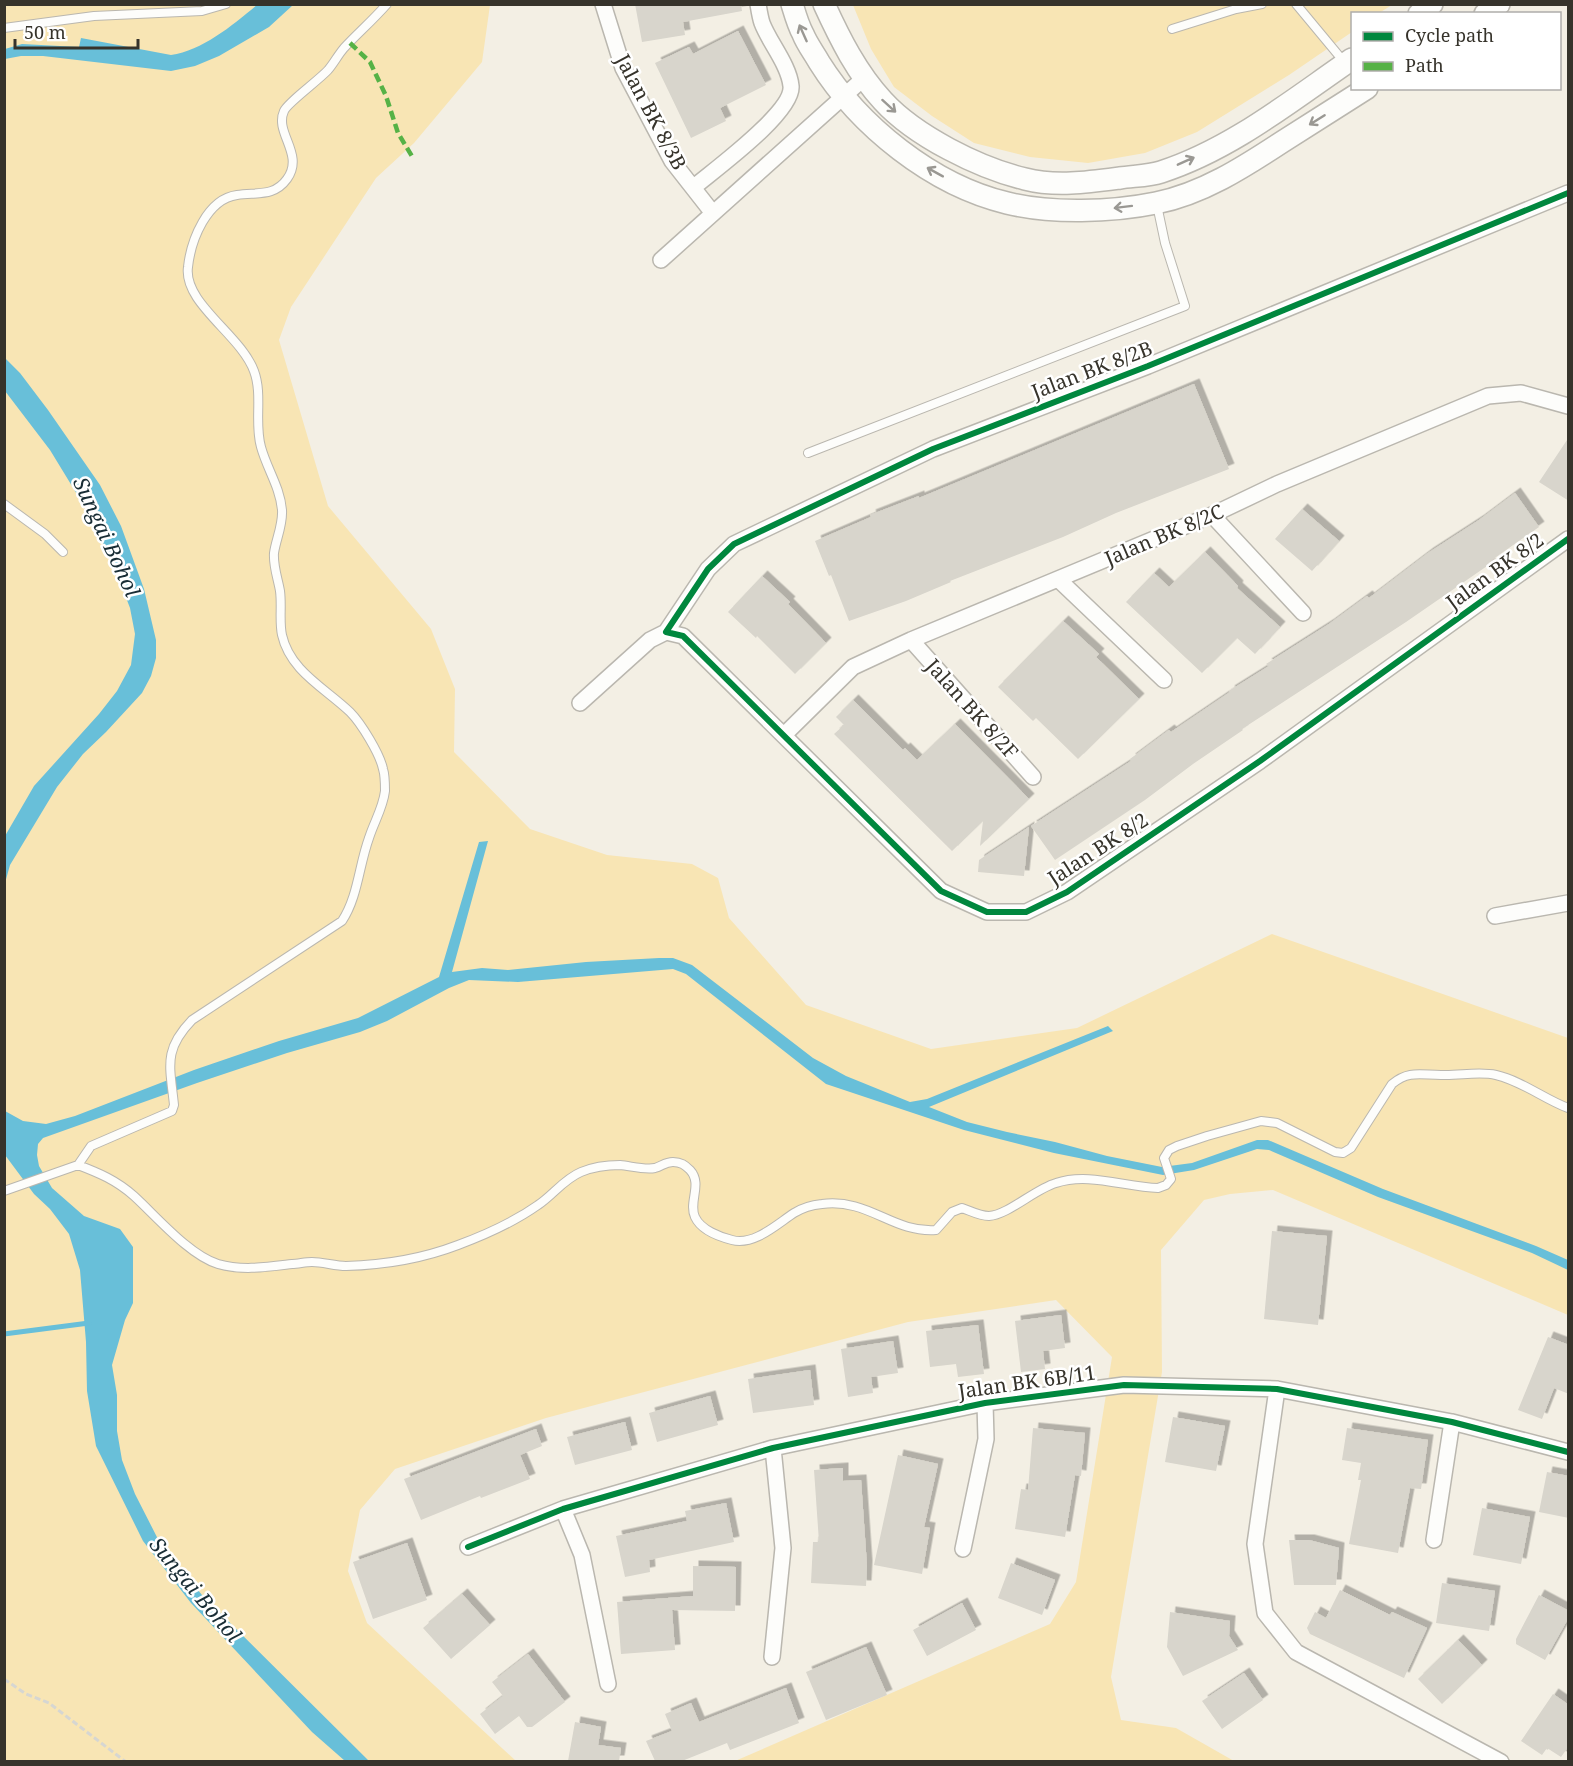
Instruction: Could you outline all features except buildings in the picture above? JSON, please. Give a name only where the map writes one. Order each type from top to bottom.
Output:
[{"type":"street","name":"Jalan BK 8/3B","points":[[603,4],[623,68],[672,161],[712,212]]},
{"type":"street","points":[[694,187],[766,126],[781,110],[789,97],[792,87],[788,75],[761,21],[758,4]]},
{"type":"street","points":[[792,4],[803,36],[830,79],[872,128],[918,162],[960,186],[1006,203],[1046,208],[1102,209],[1157,203],[1194,191],[1238,170],[1364,90]]},
{"type":"street","points":[[824,4],[838,36],[863,79],[885,103],[914,127],[965,158],[1026,180],[1078,183],[1160,173],[1231,142],[1349,61]]},
{"type":"street","points":[[661,260],[863,79]]},
{"type":"street","name":"Jalan BK 8/2B","points":[[666,632],[708,569],[734,544],[933,449],[1148,366],[1569,193]]},
{"type":"street","name":"Jalan BK 8/2C","points":[[784,735],[853,668],[911,640],[1212,515],[1277,484],[1488,396],[1521,393],[1569,406]]},
{"type":"street","points":[[1212,515],[1304,613]]},
{"type":"street","name":"Jalan BK 8/2","points":[[666,632],[683,636],[941,891],[987,912],[1026,912],[1066,892],[1260,761],[1569,539]]},
{"type":"street","points":[[1059,580],[1164,680]]},
{"type":"street","points":[[579,703],[650,640],[666,632]]},
{"type":"street","name":"Jalan BK 8/2F","points":[[911,640],[1033,777]]},
{"type":"street","points":[[1495,916],[1569,903]]},
{"type":"street","name":"Jalan BK 6B/11","points":[[468,1547],[563,1509],[773,1448],[985,1403],[1124,1385],[1277,1389],[1452,1422],[1569,1452]]},
{"type":"street","points":[[1277,1389],[1255,1544],[1265,1613],[1296,1652],[1501,1761]]},
{"type":"street","points":[[963,1549],[986,1439],[985,1403]]},
{"type":"street","points":[[1434,1540],[1452,1422]]},
{"type":"street","points":[[772,1657],[783,1548],[773,1448]]},
{"type":"street","points":[[563,1509],[582,1555],[608,1684]]},
{"type":"lane","points":[[4,28],[94,16],[202,11],[226,4]]},
{"type":"lane","points":[[78,1165],[91,1146],[172,1111],[174,1105],[170,1054],[174,1042],[192,1020],[342,921],[349,910],[385,790],[383,769],[373,747],[352,714],[294,663],[282,635],[280,593],[274,554],[282,511],[278,488],[261,447],[255,372],[243,349],[194,295],[188,280],[188,266],[207,213],[221,200],[237,195],[260,195],[277,190],[288,178],[293,165],[292,150],[283,124],[283,112],[329,69],[342,51],[387,4]]},
{"type":"lane","points":[[1172,29],[1236,9],[1262,4]]},
{"type":"lane","points":[[1296,4],[1349,61]]},
{"type":"lane","points":[[808,453],[1185,306],[1165,243],[1157,203]]},
{"type":"lane","points":[[4,504],[45,534],[63,552]]},
{"type":"lane","points":[[4,1191],[78,1165],[114,1180],[182,1241],[214,1263],[246,1269],[311,1262],[354,1265],[431,1254],[459,1245],[515,1219],[539,1204],[579,1173],[602,1167],[619,1165],[655,1168],[665,1162],[686,1165],[694,1174],[696,1185],[693,1215],[699,1224],[734,1241],[759,1236],[796,1212],[810,1206],[834,1203],[858,1206],[898,1225],[936,1230],[952,1212],[962,1208],[979,1215],[990,1216],[1001,1213],[1041,1188],[1059,1182],[1085,1180],[1158,1188],[1166,1185],[1171,1179],[1164,1158],[1169,1150],[1207,1136],[1261,1121],[1277,1123],[1335,1152],[1343,1153],[1351,1149],[1392,1083],[1402,1076],[1412,1074],[1498,1076],[1569,1108]]},
{"type":"path","points":[[4,1679],[26,1694],[49,1703],[126,1761]]},
{"type":"shaded area","points":[[5,5],[490,5],[482,62],[414,143],[376,178],[291,307],[279,340],[328,506],[431,629],[455,689],[454,752],[530,829],[607,855],[692,864],[718,878],[729,918],[806,1005],[931,1049],[1077,1028],[1272,934],[1568,1038],[1568,1315],[1273,1190],[1230,1194],[1204,1200],[1161,1250],[1162,1372],[1111,1677],[1121,1720],[1176,1728],[1234,1761],[735,1761],[1050,1624],[1076,1582],[1112,1357],[1056,1300],[908,1322],[546,1418],[395,1469],[360,1510],[348,1571],[367,1623],[516,1761],[5,1761]]},
{"type":"shaded area","points":[[853,5],[1392,5],[1381,12],[1351,12],[1351,33],[1289,75],[1197,132],[1145,153],[1088,163],[1030,157],[974,143],[932,116],[894,87],[871,49]]},
{"type":"water","points":[[258,4],[293,5],[269,27],[219,56],[195,66],[171,71],[43,56],[5,59],[5,49],[22,44],[79,47],[81,38],[171,55],[206,42]]},
{"type":"water","name":"Sungai Bohol","points":[[5,358],[20,373],[48,410],[100,485],[121,526],[144,589],[156,640],[156,658],[151,676],[142,693],[83,754],[57,787],[10,865],[5,883],[5,836],[34,786],[117,691],[131,665],[135,634],[130,608],[112,561],[86,509],[50,450],[5,391]]},
{"type":"water","name":"Sungai Bohol","points":[[488,841],[452,972],[482,968],[508,970],[586,962],[673,958],[692,965],[813,1058],[846,1076],[910,1102],[927,1099],[1108,1026],[1113,1031],[929,1107],[967,1122],[1162,1167],[1192,1163],[1257,1140],[1268,1140],[1383,1189],[1536,1246],[1568,1260],[1568,1270],[1532,1253],[1378,1197],[1269,1150],[1257,1149],[1194,1170],[1163,1175],[1054,1153],[964,1130],[826,1084],[686,974],[673,969],[518,982],[469,980],[360,1032],[197,1083],[43,1138],[38,1144],[37,1155],[39,1166],[52,1188],[84,1216],[120,1229],[133,1247],[133,1303],[125,1320],[112,1365],[117,1395],[117,1431],[122,1460],[135,1494],[161,1545],[202,1595],[369,1761],[345,1761],[312,1732],[191,1603],[143,1541],[96,1446],[87,1391],[86,1342],[80,1270],[69,1234],[50,1209],[34,1194],[5,1155],[5,1111],[23,1121],[46,1124],[75,1116],[194,1070],[279,1041],[358,1018],[439,977],[479,842]]},
{"type":"waterway","points":[[4,1334],[89,1323]]},
{"type":"marked path","points":[[350,43],[370,62],[386,96],[398,133],[413,158]]},
{"type":"cycle path","points":[[1568,193],[1148,366],[933,449],[734,544],[708,569],[666,632],[683,636],[941,891],[987,912],[1026,912],[1067,892],[1260,761],[1568,539]]},
{"type":"cycle path","points":[[468,1547],[563,1509],[773,1448],[985,1403],[1124,1385],[1277,1389],[1452,1422],[1568,1452]]}]
